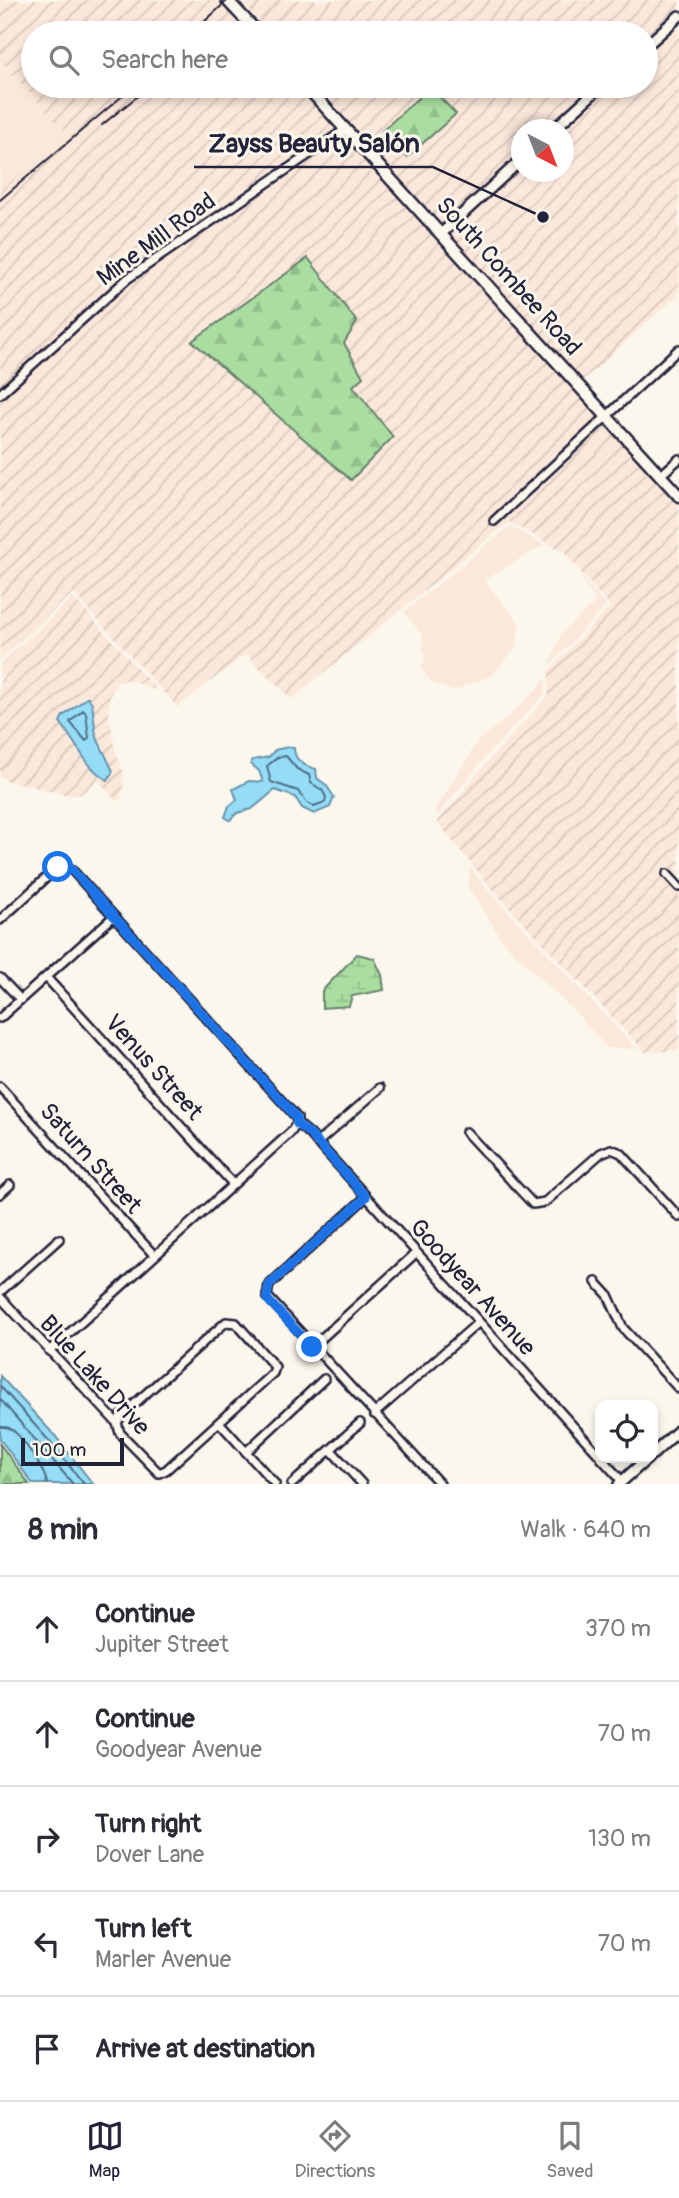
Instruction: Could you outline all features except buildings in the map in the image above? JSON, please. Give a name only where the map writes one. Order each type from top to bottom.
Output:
[{"type":"main road","points":[[228,0],[247,21]]},
{"type":"main road","name":"South Combee Road","points":[[317,98],[679,496]]},
{"type":"street","points":[[658,37],[677,23]]},
{"type":"street","points":[[565,119],[588,98]]},
{"type":"street","name":"Mine Mill Road","points":[[0,394],[127,279],[346,129]]},
{"type":"street","points":[[442,233],[511,169]]},
{"type":"street","points":[[494,521],[679,349]]},
{"type":"street","points":[[661,475],[679,459]]},
{"type":"street","name":"Goodyear Avenue","points":[[0,920],[58,867],[66,866],[72,870],[289,1109],[297,1124],[595,1450]]},
{"type":"street","points":[[667,874],[679,887]]},
{"type":"street","points":[[0,1018],[114,916]]},
{"type":"street","name":"Venus Street","points":[[46,977],[233,1184]]},
{"type":"street","points":[[0,978],[20,999]]},
{"type":"street","points":[[317,1143],[380,1088]]},
{"type":"street","name":"Saturn Street","points":[[1,1091],[154,1255]]},
{"type":"street","points":[[48,1352],[297,1124]]},
{"type":"street","points":[[466,1132],[533,1204],[545,1202],[601,1153],[611,1149],[621,1153],[679,1217]]},
{"type":"street","points":[[0,1194],[10,1185]]},
{"type":"street","points":[[366,1197],[269,1285],[268,1300],[440,1484]]},
{"type":"street","points":[[0,1295],[59,1239]]},
{"type":"street","points":[[312,1347],[416,1253]]},
{"type":"street","points":[[596,1282],[608,1295],[623,1328],[679,1389]]},
{"type":"street","name":"Blue Lake Drive","points":[[0,1295],[48,1352],[117,1423],[120,1433],[156,1472],[163,1472],[219,1422]]},
{"type":"street","points":[[117,1423],[121,1416],[221,1326],[230,1321],[236,1323],[273,1364],[274,1373],[219,1422],[275,1484]]},
{"type":"street","points":[[374,1413],[479,1322]]},
{"type":"street","points":[[246,1452],[324,1379]]},
{"type":"street","points":[[292,1484],[360,1423]]},
{"type":"street","points":[[658,1449],[679,1430]]},
{"type":"street","points":[[331,1450],[362,1484]]},
{"type":"street","name":"Goodyear Avenue","points":[[606,1463],[621,1483]]},
{"type":"street","points":[[621,1483],[643,1463]]},
{"type":"shaded area","points":[[0,0],[217,0],[235,21],[21,21],[21,83],[0,60]]},
{"type":"shaded area","points":[[240,0],[679,0],[679,294],[574,388],[679,503],[679,1050],[645,1052],[491,888],[437,822],[492,756],[548,696],[549,670],[610,607],[564,552],[509,522],[291,699],[246,654],[177,707],[73,593],[0,660],[0,191],[66,133],[34,98],[658,98],[658,21],[259,21]]},
{"type":"shaded area","points":[[0,60],[21,83],[21,98],[35,98],[67,133],[0,191]]},
{"type":"shaded area","points":[[510,526],[544,545],[484,580],[519,623],[517,646],[491,676],[452,691],[430,682],[422,669],[425,657],[422,635],[404,612]]},
{"type":"shaded area","points":[[578,573],[606,606],[549,666],[561,634],[596,601]]},
{"type":"shaded area","points":[[73,597],[159,692],[126,680],[117,683],[110,696],[109,716],[115,749],[124,774],[123,793],[117,802],[98,780],[80,795],[68,795],[8,781],[0,776],[0,665]],"holes":[[[60,722],[95,732],[100,749],[111,767],[101,776]]]},
{"type":"shaded area","points":[[546,679],[545,694],[489,753],[438,815],[434,812],[478,741],[509,716]]},
{"type":"shaded area","points":[[470,867],[488,890],[637,1049],[607,1048],[578,1015],[502,940],[468,887]]},
{"type":"green space","points":[[418,98],[441,98],[456,114],[407,157],[382,131]]},
{"type":"green space","points":[[308,258],[357,322],[344,343],[363,377],[353,386],[393,437],[351,480],[192,341]]},
{"type":"green space","points":[[357,954],[374,958],[382,975],[384,990],[352,996],[349,1006],[322,1008],[322,991]]},
{"type":"green space","points":[[0,1444],[29,1484],[0,1484]]},
{"type":"water","points":[[88,697],[92,703],[96,736],[113,771],[108,780],[94,770],[60,722],[63,716]]},
{"type":"water","points":[[294,748],[301,762],[316,769],[317,778],[334,797],[330,807],[314,814],[302,808],[295,797],[275,790],[252,809],[237,813],[230,820],[225,817],[229,806],[237,800],[233,789],[249,781],[263,782],[259,771],[251,764],[252,760],[269,757],[275,750]]},
{"type":"water","points":[[0,1376],[56,1437],[93,1484],[33,1484],[0,1439]]},
{"type":"railway","points":[[205,21],[228,0]]},
{"type":"railway","points":[[0,200],[120,98]]},
{"type":"railway","points":[[102,125],[135,98]]},
{"type":"place","name":"Zayss Beauty Salón","points":[[543,217]]},
{"type":"route","points":[[58,867],[66,866],[72,870],[289,1109],[297,1124],[310,1134],[366,1197],[269,1285],[267,1290],[268,1300],[312,1347]]}]
